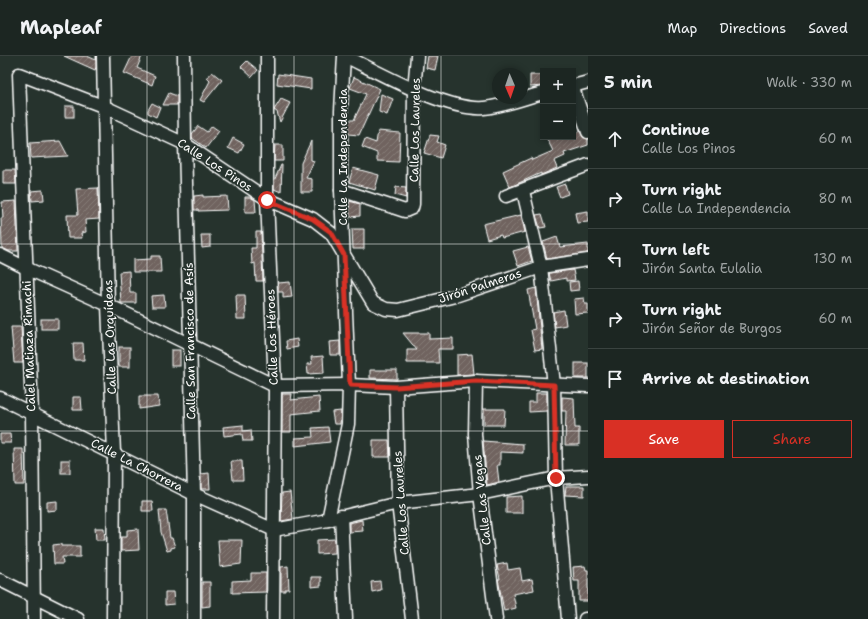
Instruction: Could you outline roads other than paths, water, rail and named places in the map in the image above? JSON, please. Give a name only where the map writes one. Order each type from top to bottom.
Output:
[{"type":"street","name":"Calle Las Orquídeas","points":[[103,56],[108,305],[114,453],[113,619]]},
{"type":"street","name":"Calle Los Héroes","points":[[267,56],[267,200],[275,386],[273,619]]},
{"type":"street","points":[[345,56],[414,90],[459,106],[469,108],[484,108],[540,94]]},
{"type":"street","name":"Calle La Independencia","points":[[328,520],[348,424],[350,385],[341,190],[341,111],[345,56]]},
{"type":"street","name":"Calle Los Laureles","points":[[341,190],[405,211],[412,208],[414,90],[417,56]]},
{"type":"street","name":"Calle San Francisco de Asís","points":[[184,60],[194,494],[194,619]]},
{"type":"street","name":"Calle Los Pinos","points":[[19,74],[105,107],[185,144],[267,200],[313,219],[331,232],[373,303]]},
{"type":"street","name":"Calel Matiaza Rimachi","points":[[19,74],[32,413],[34,619]]},
{"type":"street","points":[[576,86],[588,82]]},
{"type":"street","points":[[576,96],[588,132]]},
{"type":"street","points":[[506,196],[588,165]]},
{"type":"street","points":[[522,191],[541,267],[554,385],[556,478],[568,619]]},
{"type":"street","points":[[0,255],[108,305],[275,386],[350,385],[396,387],[476,381],[588,386]]},
{"type":"street","name":"Jirón Palmeras","points":[[373,303],[386,309],[398,310],[455,296],[541,267],[588,260]]},
{"type":"street","name":"Calle Las Vegas","points":[[476,381],[475,434],[480,494],[496,619]]},
{"type":"street","name":"Calle Los Laureles","points":[[396,387],[398,503],[412,619]]},
{"type":"street","name":"Calle La Chorrera","points":[[0,398],[114,453],[194,494],[274,530]]},
{"type":"street","points":[[274,530],[328,520],[398,503],[480,494],[556,478],[588,476]]},
{"type":"street","points":[[341,516],[346,619]]},
{"type":"street","points":[[0,580],[78,619]]}]
